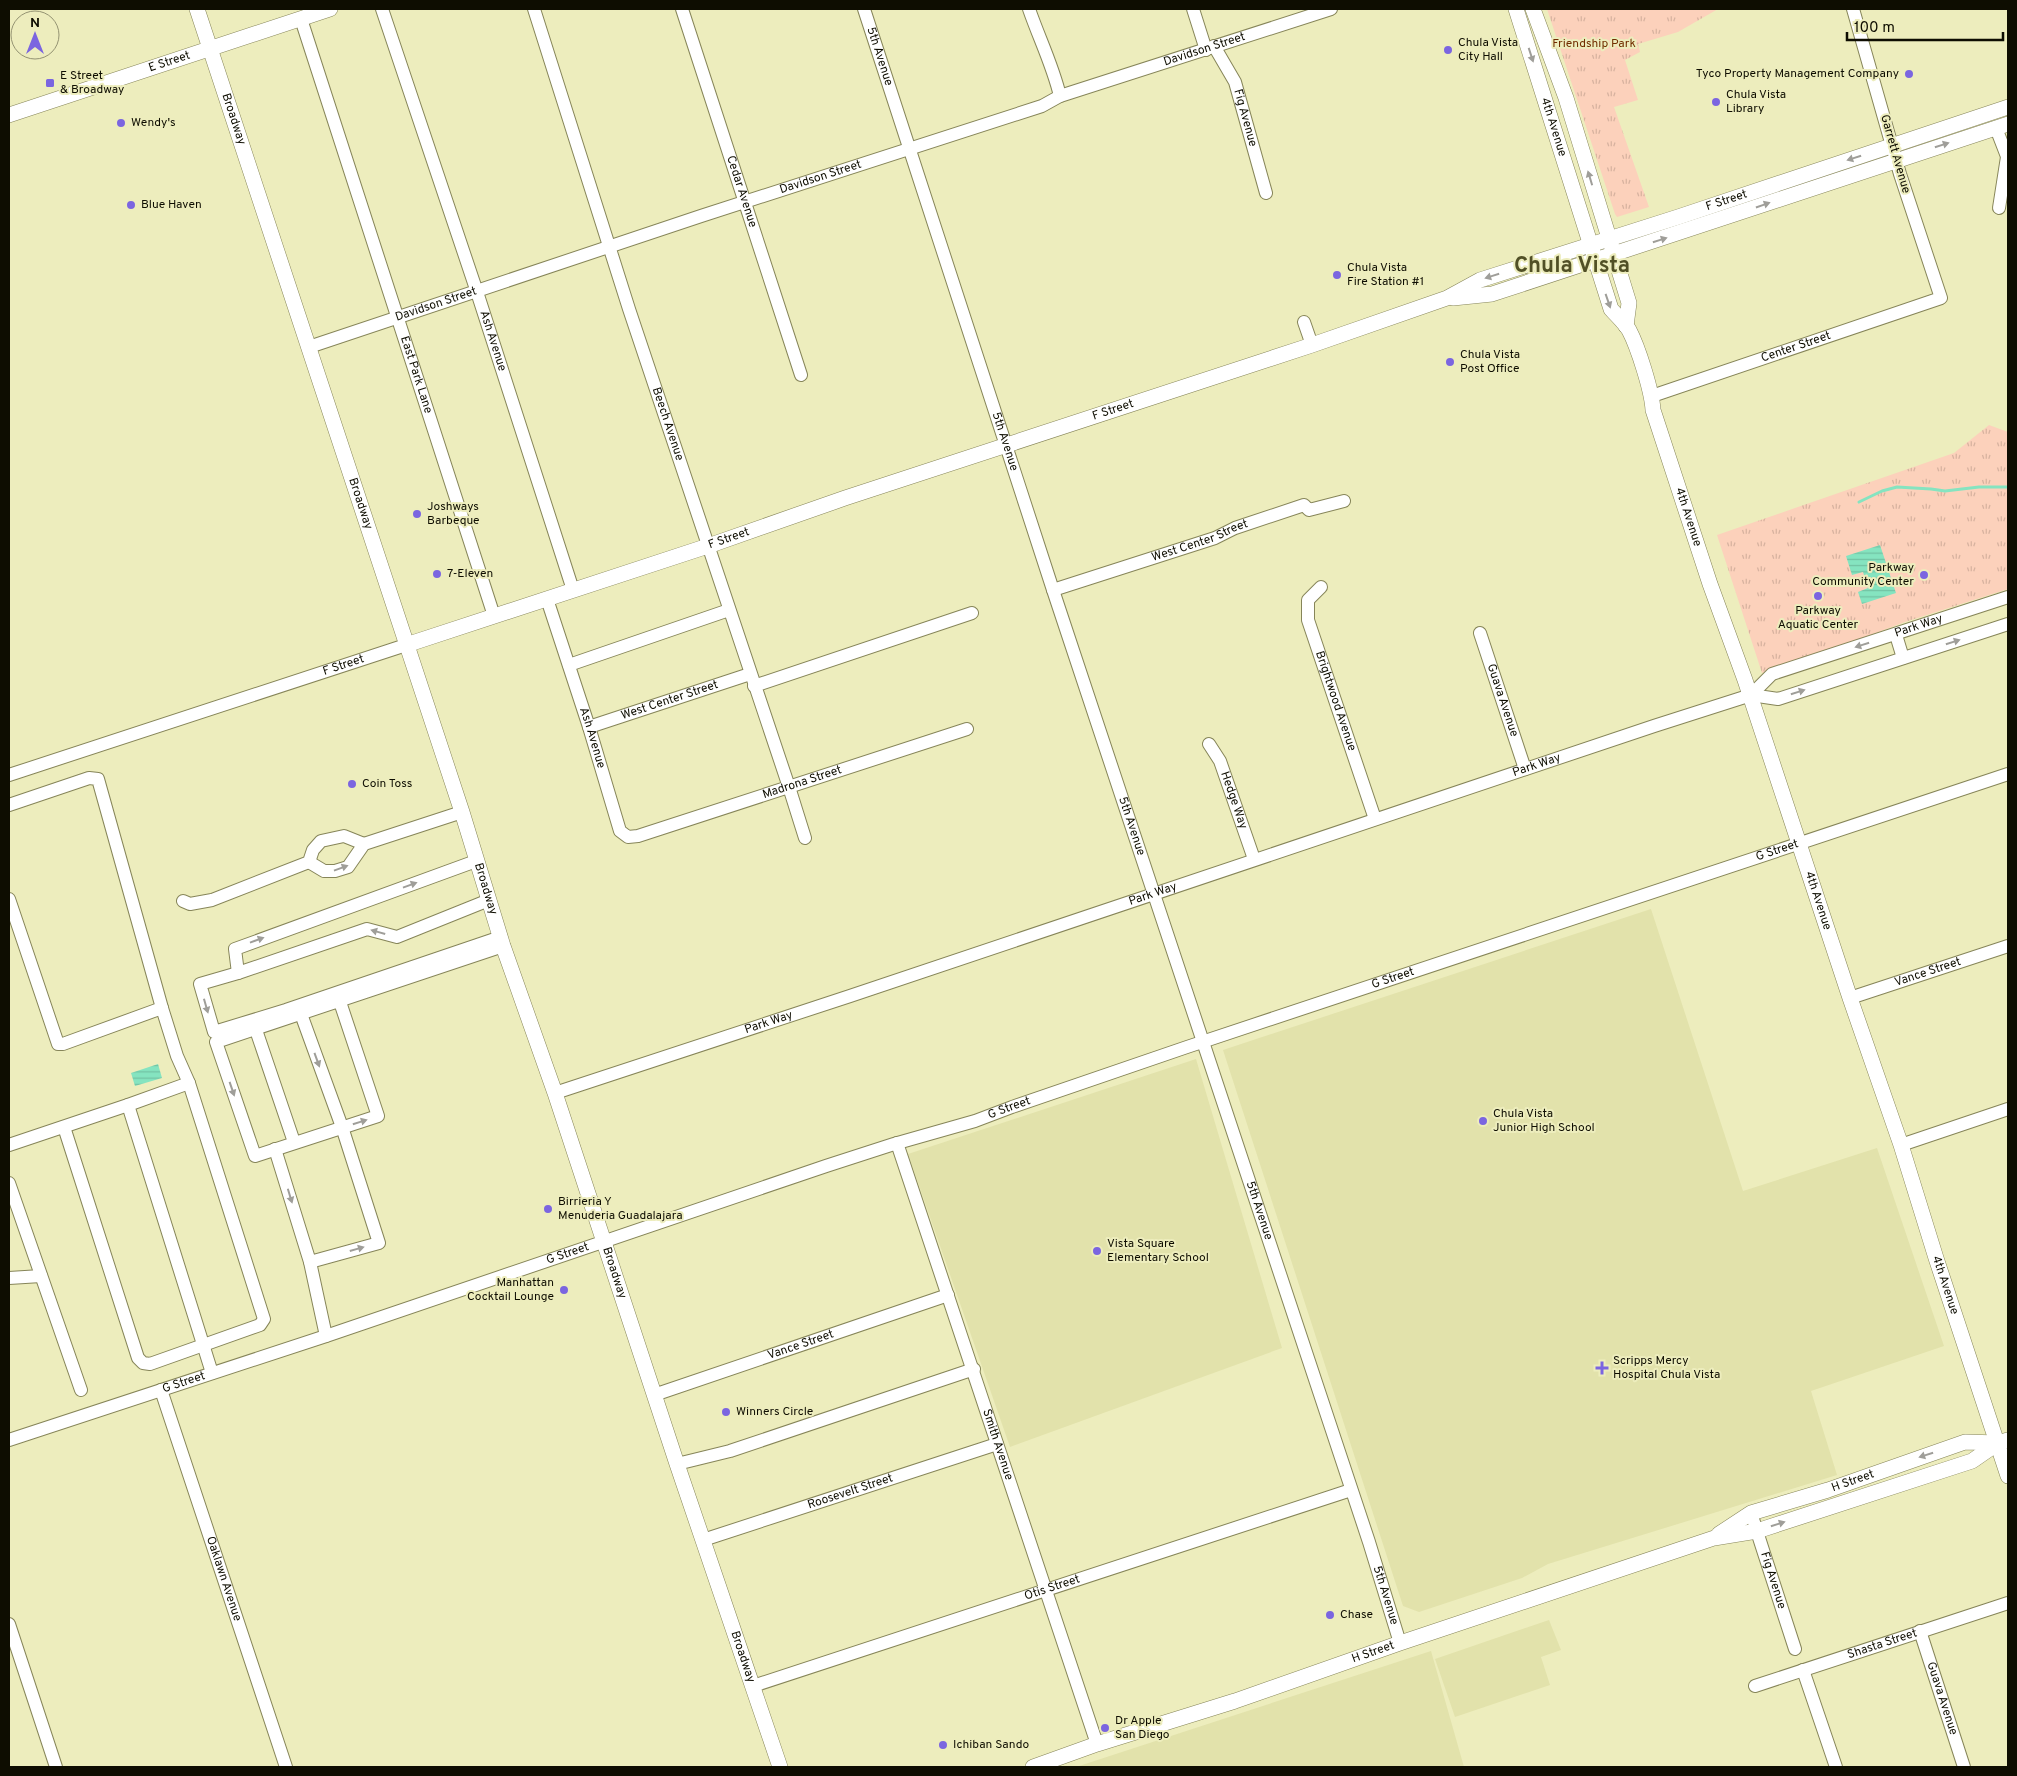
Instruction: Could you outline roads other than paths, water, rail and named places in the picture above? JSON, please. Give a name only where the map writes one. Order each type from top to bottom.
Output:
[{"type":"main road","name":"Broadway","points":[[197,9],[462,812],[502,942],[555,1093],[677,1464],[780,1767]]},
{"type":"main road","name":"E Street","points":[[9,115],[330,9]]},
{"type":"main road","name":"4th Avenue","points":[[1516,9],[1611,309],[1626,326],[1635,345],[1652,396],[1653,410],[1710,584],[1751,695],[1799,845],[1901,1145],[1936,1258],[2003,1442],[2008,1476]]},
{"type":"main road","name":"4th Avenue","points":[[1533,9],[1566,98],[1629,302],[1626,326]]},
{"type":"main road","name":"F Street","points":[[1447,298],[1492,294],[1614,255],[1894,153],[2008,107]]},
{"type":"main road","name":"F Street","points":[[406,646],[708,546],[790,516],[1312,345],[1447,298],[1480,280],[1894,153],[2002,126]]},
{"type":"main road","name":"H Street","points":[[1714,1538],[1751,1513],[1828,1490],[1965,1442],[2003,1442]]},
{"type":"main road","name":"H Street","points":[[1033,1767],[1097,1744],[1237,1700],[1400,1643],[1714,1538],[1757,1531],[1972,1461],[2003,1442]]},
{"type":"street","name":"Ash Avenue","points":[[382,9],[477,292],[573,590]]},
{"type":"street","name":"Beech Avenue","points":[[534,9],[609,247],[805,838]]},
{"type":"street","name":"Cedar Avenue","points":[[682,9],[801,375]]},
{"type":"street","name":"5th Avenue","points":[[864,9],[1053,590],[1400,1643]]},
{"type":"street","points":[[1029,9],[1039,40],[1057,81],[1060,96]]},
{"type":"street","name":"Fig Avenue","points":[[1193,9],[1210,48],[1235,82],[1266,193]]},
{"type":"street","name":"Davidson Street","points":[[309,347],[745,202],[1042,106],[1060,96],[1331,9]]},
{"type":"street","name":"Garrett Avenue","points":[[1853,9],[1894,153],[1941,298]]},
{"type":"street","name":"East Park Lane","points":[[301,19],[494,616]]},
{"type":"street","points":[[1999,208],[2008,158],[2002,126]]},
{"type":"street","name":"Center Street","points":[[1652,396],[1941,298]]},
{"type":"street","points":[[1304,322],[1312,345]]},
{"type":"street","name":"West Center Street","points":[[1053,590],[1215,538],[1234,528],[1304,504],[1309,510],[1344,501]]},
{"type":"street","name":"Brightwood Avenue","points":[[1321,587],[1308,600],[1308,620],[1376,819]]},
{"type":"street","name":"Park Way","points":[[1751,695],[1772,674],[2008,597]]},
{"type":"street","name":"Ash Avenue","points":[[547,599],[589,727],[620,831],[628,837],[638,836]]},
{"type":"street","points":[[569,665],[730,610]]},
{"type":"street","name":"West Center Street","points":[[589,727],[972,613]]},
{"type":"street","name":"Park Way","points":[[555,1093],[1751,695],[1778,699],[2008,624]]},
{"type":"street","name":"Guava Avenue","points":[[1480,633],[1525,769]]},
{"type":"street","points":[[1896,634],[1903,658]]},
{"type":"street","name":"F Street","points":[[9,776],[406,646]]},
{"type":"street","name":"Madrona Street","points":[[638,836],[967,730]]},
{"type":"street","name":"Hedge Way","points":[[1209,744],[1220,761],[1254,859]]},
{"type":"street","name":"G Street","points":[[9,1440],[326,1336],[897,1143],[975,1121],[1028,1101],[2008,774]]},
{"type":"street","points":[[9,805],[89,778],[98,779],[162,1008],[264,1319],[260,1325],[150,1364],[143,1363],[138,1358],[64,1127]]},
{"type":"street","points":[[309,862],[324,871],[335,871],[348,867],[364,844],[462,812]]},
{"type":"street","points":[[309,862],[313,850],[321,841],[344,836],[364,844]]},
{"type":"street","points":[[238,974],[235,949],[476,861]]},
{"type":"street","points":[[183,901],[190,904],[212,900],[309,862]]},
{"type":"street","points":[[9,899],[58,1044],[63,1044],[162,1008]]},
{"type":"street","points":[[489,900],[397,937],[367,928],[238,974],[200,984],[214,1032],[502,942]]},
{"type":"street","points":[[340,1002],[378,1116],[254,1156],[216,1042],[340,1002],[502,942]]},
{"type":"street","name":"Vance Street","points":[[1850,998],[2008,946]]},
{"type":"street","points":[[301,1014],[342,1127],[379,1242],[310,1262]]},
{"type":"street","points":[[256,1030],[294,1142]]},
{"type":"street","points":[[9,1145],[188,1083]]},
{"type":"street","points":[[128,1105],[212,1374]]},
{"type":"street","points":[[1901,1145],[2008,1109]]},
{"type":"street","name":"Smith Avenue","points":[[897,1143],[974,1369],[997,1444],[1097,1744]]},
{"type":"street","points":[[275,1149],[310,1262],[326,1336]]},
{"type":"street","points":[[9,1184],[80,1390]]},
{"type":"street","points":[[9,1278],[41,1276]]},
{"type":"street","name":"Vance Street","points":[[654,1395],[948,1295]]},
{"type":"street","points":[[677,1464],[730,1451],[974,1369]]},
{"type":"street","name":"Oaklawn Avenue","points":[[161,1390],[286,1767]]},
{"type":"street","name":"Roosevelt Street","points":[[703,1540],[997,1444]]},
{"type":"street","name":"Otis Street","points":[[754,1686],[1351,1490]]},
{"type":"street","name":"Fig Avenue","points":[[1751,1513],[1795,1649]]},
{"type":"street","name":"Shasta Street","points":[[1755,1686],[2008,1602]]},
{"type":"street","points":[[9,1624],[56,1767]]},
{"type":"street","name":"Guava Avenue","points":[[1920,1632],[1964,1767]]},
{"type":"street","points":[[1803,1670],[1836,1767]]},
{"type":"waterway","points":[[1859,502],[1882,491],[1897,487],[1945,491],[1979,487],[2008,487]]},
{"type":"place","name":"Chula Vista City Hall","points":[[1448,50]]},
{"type":"place","name":"Tyco Property Management Company","points":[[1909,74]]},
{"type":"place","name":"E Street & Broadway","points":[[50,83]]},
{"type":"place","name":"Chula Vista Library","points":[[1716,102]]},
{"type":"place","name":"Wendy's","points":[[121,123]]},
{"type":"place","name":"Blue Haven","points":[[131,205]]},
{"type":"place","name":"Chula Vista Fire Station #1","points":[[1337,275]]},
{"type":"place","name":"Chula Vista Post Office","points":[[1450,362]]},
{"type":"place","name":"Joshways Barbeque","points":[[417,514]]},
{"type":"place","name":"7-Eleven","points":[[437,574]]},
{"type":"place","name":"Parkway Community Center","points":[[1924,575]]},
{"type":"place","name":"Parkway Aquatic Center","points":[[1818,596]]},
{"type":"place","name":"Coin Toss","points":[[352,784]]},
{"type":"place","name":"Chula Vista Junior High School","points":[[1483,1121]]},
{"type":"place","name":"Birrieria Y Menuderia Guadalajara","points":[[548,1209]]},
{"type":"place","name":"Vista Square Elementary School","points":[[1097,1251]]},
{"type":"place","name":"Manhattan Cocktail Lounge","points":[[564,1290]]},
{"type":"place","name":"Scripps Mercy Hospital Chula Vista","points":[[1602,1368]]},
{"type":"place","name":"Winners Circle","points":[[726,1412]]},
{"type":"place","name":"Chase","points":[[1330,1615]]},
{"type":"place","name":"Dr Apple San Diego","points":[[1105,1728]]},
{"type":"place","name":"Ichiban Sando","points":[[943,1745]]},
{"type":"district","name":"Chula Vista","points":[[1572,266]]},
{"type":"park label","name":"Friendship Park","points":[[1594,44]]}]
